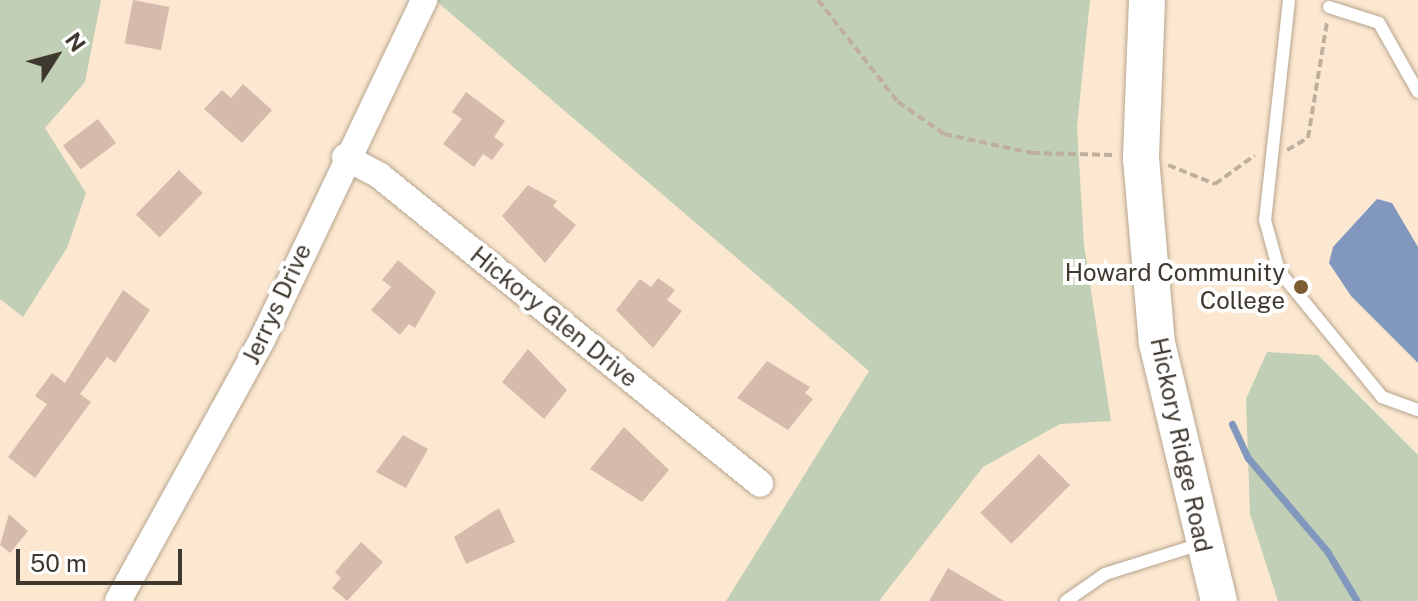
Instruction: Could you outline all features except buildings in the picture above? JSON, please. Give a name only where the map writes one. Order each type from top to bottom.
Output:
[{"type":"street","name":"Jerrys Drive","points":[[118,601],[262,340],[345,157],[424,0]]},
{"type":"street","name":"Hickory Ridge Road","points":[[1147,0],[1145,247],[1171,422],[1201,544],[1219,601]]},
{"type":"street","name":"Hickory Glen Drive","points":[[345,157],[380,176],[760,484]]},
{"type":"lane","points":[[1289,0],[1265,220],[1279,271],[1382,397],[1418,410]]},
{"type":"lane","points":[[1329,7],[1379,23],[1418,92]]},
{"type":"lane","points":[[1066,601],[1105,574],[1201,544]]},
{"type":"path","points":[[818,0],[898,102],[944,134],[1019,151],[1107,155]]},
{"type":"green space","points":[[0,0],[101,0],[85,82],[45,128],[86,193],[67,248],[23,317],[0,299]]},
{"type":"green space","points":[[435,0],[1090,0],[1077,127],[1084,245],[1111,421],[1060,424],[983,467],[879,601],[726,601],[869,371]]},
{"type":"green space","points":[[1267,352],[1318,355],[1418,455],[1418,601],[1278,601],[1250,514],[1246,399]]},
{"type":"water","points":[[1377,199],[1392,203],[1418,247],[1418,363],[1351,296],[1329,263],[1333,247]]},
{"type":"waterway","points":[[1232,424],[1248,458],[1327,551],[1357,601]]},
{"type":"place","name":"Howard Community College","points":[[1301,287]]}]
